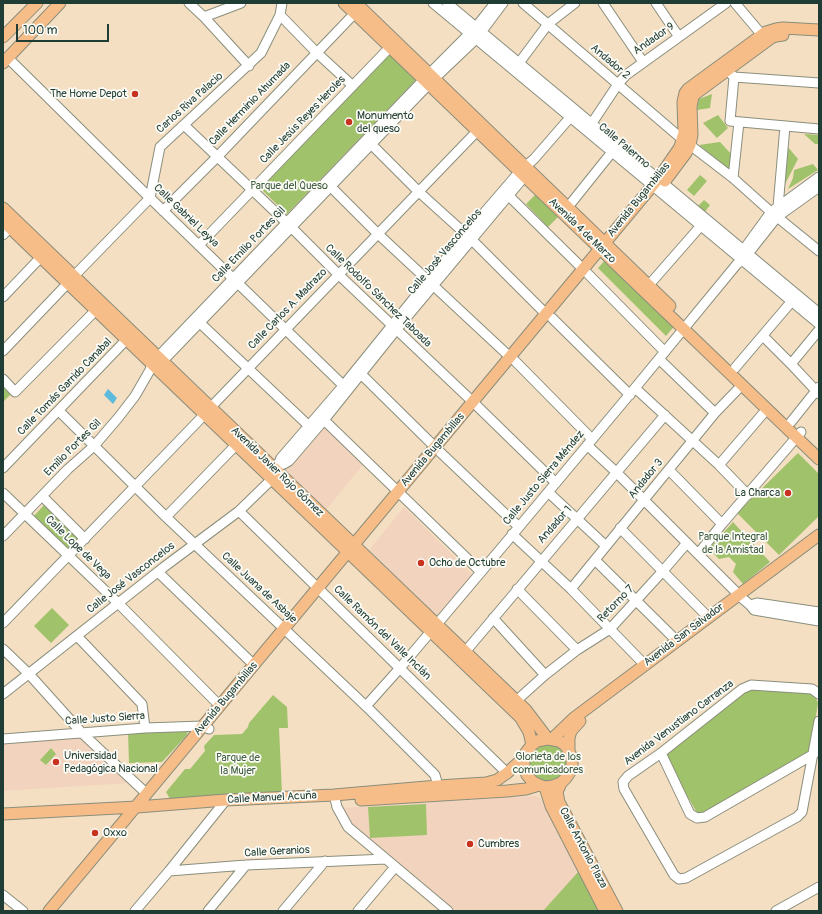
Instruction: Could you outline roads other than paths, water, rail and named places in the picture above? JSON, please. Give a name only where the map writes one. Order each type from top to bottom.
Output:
[{"type":"main road","points":[[3,37],[37,3]]},
{"type":"main road","points":[[5,60],[60,3]]},
{"type":"main road","name":"Avenida 4 de Marzo","points":[[344,3],[356,8],[480,128],[527,168],[568,207],[605,248],[649,285],[742,385],[767,409],[819,449]]},
{"type":"main road","name":"Avenida Bugambilias","points":[[57,911],[206,727],[658,184],[680,147],[692,135],[691,106],[693,98],[699,91],[730,73],[762,35],[776,29],[819,30]]},
{"type":"main road","name":"Avenida Bugambilias","points":[[686,142],[684,133],[684,97],[688,89],[754,46],[776,36],[819,37]]},
{"type":"main road","name":"Avenida 4 de Marzo","points":[[527,168],[605,248],[686,326],[735,368],[791,422],[798,434],[819,459]]},
{"type":"main road","name":"Avenida Javier Rojo Gómez","points":[[3,208],[42,254]]},
{"type":"main road","name":"Avenida Javier Rojo Gómez","points":[[5,228],[42,254],[71,280],[156,364]]},
{"type":"main road","name":"Avenida Javier Rojo Gómez","points":[[71,280],[96,310],[127,340],[156,364],[275,471],[433,628],[550,739]]},
{"type":"main road","name":"Avenida Javier Rojo Gómez","points":[[208,411],[236,445],[275,471]]},
{"type":"main road","name":"Avenida San Salvador","points":[[550,739],[574,718],[708,618],[744,600],[819,535]]},
{"type":"main road","name":"Avenida San Salvador","points":[[569,751],[569,738],[574,725],[819,543]]},
{"type":"main road","name":"Avenida Javier Rojo Gómez","points":[[433,628],[465,652],[516,701],[523,713],[529,732],[530,748]]},
{"type":"main road","name":"Avenida Bugambilias","points":[[49,911],[138,810],[147,794],[206,727],[220,706],[254,665],[287,631]]},
{"type":"main road","points":[[542,739],[559,741],[565,745],[569,751],[572,758],[572,765],[570,772],[561,783],[553,786],[542,786],[533,782],[527,775],[524,767],[524,759],[530,748],[542,739]]},
{"type":"main road","name":"Calle Manuel Acuña","points":[[335,799],[438,786],[486,783],[497,780],[507,773],[519,762],[530,748]]},
{"type":"main road","name":"Calle Antonio Plaza","points":[[561,783],[557,792],[559,802],[616,911]]},
{"type":"main road","name":"Calle Manuel Acuña","points":[[3,821],[223,803],[507,791],[542,786]]},
{"type":"main road","name":"Calle Antonio Plaza","points":[[542,786],[605,911]]},
{"type":"main road","name":"Calle Manuel Acuña","points":[[3,814],[138,810]]},
{"type":"street","points":[[189,3],[204,17],[249,66]]},
{"type":"street","points":[[204,17],[240,3]]},
{"type":"street","name":"Carlos Riva Palacio","points":[[150,198],[160,147],[249,66],[261,53],[280,15],[282,3]]},
{"type":"street","name":"Calle Palermo","points":[[433,3],[519,63],[573,114],[592,123],[615,149]]},
{"type":"street","name":"Calle Palermo","points":[[447,3],[476,33],[704,222],[792,302],[819,324]]},
{"type":"street","points":[[476,33],[495,3]]},
{"type":"street","points":[[476,33],[504,3]]},
{"type":"street","name":"Andador 2","points":[[522,3],[686,142],[733,178],[818,248]]},
{"type":"street","points":[[519,63],[548,24],[575,3]]},
{"type":"street","points":[[603,3],[643,62]]},
{"type":"street","points":[[656,3],[679,37]]},
{"type":"street","name":"Andador 9","points":[[592,123],[618,84],[626,75],[726,3]]},
{"type":"street","points":[[735,3],[762,35]]},
{"type":"street","name":"Calle Herminio Ahumada","points":[[163,211],[217,157],[356,8]]},
{"type":"street","points":[[280,15],[316,52],[353,86]]},
{"type":"street","name":"Calle Emilio Portes Gil","points":[[156,364],[429,79],[476,33]]},
{"type":"street","name":"Calle Jesús Reyes Heroles","points":[[199,245],[393,44]]},
{"type":"street","name":"Calle Gabriel Leyva","points":[[5,60],[199,245],[345,388]]},
{"type":"street","points":[[819,83],[730,73],[730,122],[819,129]]},
{"type":"street","name":"Calle José Vasconcelos","points":[[3,694],[158,572],[239,511],[275,471],[289,460],[324,420],[345,388],[393,327],[573,114]]},
{"type":"street","points":[[733,178],[739,122]]},
{"type":"street","name":"Calle Rodolfo Sánchez Taboada","points":[[184,125],[556,483]]},
{"type":"street","points":[[775,212],[785,126]]},
{"type":"street","name":"Calle Carlos A. Madrazo","points":[[3,624],[339,275],[377,233],[419,192],[480,128]]},
{"type":"street","points":[[369,142],[549,316],[633,391],[665,416],[748,495]]},
{"type":"street","points":[[568,207],[615,149]]},
{"type":"street","name":"Calle José Vasconcelos","points":[[468,237],[508,195],[527,168]]},
{"type":"street","points":[[742,257],[775,212],[819,177]]},
{"type":"street","points":[[328,184],[377,233],[513,359],[616,472],[754,610],[819,621]]},
{"type":"street","points":[[775,212],[819,188]]},
{"type":"street","points":[[508,195],[585,272],[715,413]]},
{"type":"street","points":[[3,351],[150,198]]},
{"type":"street","points":[[649,285],[704,222]]},
{"type":"street","points":[[3,288],[42,254]]},
{"type":"street","points":[[3,297],[42,254]]},
{"type":"street","name":"Calle Palermo","points":[[742,257],[819,313]]},
{"type":"street","name":"Calle Justo Sierra Méndez","points":[[366,706],[400,668],[556,483],[742,257]]},
{"type":"street","name":"Calle Emilio Portes Gil","points":[[156,364],[200,323],[236,281]]},
{"type":"street","points":[[735,368],[792,302]]},
{"type":"street","points":[[3,379],[15,392],[96,310]]},
{"type":"street","points":[[200,323],[309,426]]},
{"type":"street","name":"Calle José Vasconcelos","points":[[275,471],[281,458],[309,426],[345,388],[361,374],[393,327]]},
{"type":"street","points":[[791,364],[819,330]]},
{"type":"street","points":[[763,336],[818,390],[791,422]]},
{"type":"street","name":"Calle Tomás Garrido Canabal","points":[[3,468],[127,340]]},
{"type":"street","name":"Emilio Portes Gil","points":[[3,536],[94,446],[135,396],[156,364]]},
{"type":"street","points":[[361,374],[519,527]]},
{"type":"street","name":"Andador 3","points":[[571,589],[715,413],[742,385]]},
{"type":"street","points":[[719,466],[767,409]]},
{"type":"street","name":"Calle Juana de Asbaje","points":[[59,411],[195,544],[366,706],[434,775],[438,786]]},
{"type":"street","name":"Andador 1","points":[[465,652],[540,561],[665,416]]},
{"type":"street","points":[[324,420],[481,572]]},
{"type":"street","points":[[698,554],[798,434]]},
{"type":"street","points":[[166,516],[236,445]]},
{"type":"street","points":[[669,470],[722,524]]},
{"type":"street","points":[[548,492],[576,520],[606,546]]},
{"type":"street","name":"Calle Lope de Vega","points":[[3,493],[118,604],[220,706]]},
{"type":"street","points":[[42,496],[85,539]]},
{"type":"street","name":"Calle Ramón del Valle Inclán","points":[[239,511],[507,773]]},
{"type":"street","points":[[620,528],[708,618]]},
{"type":"street","points":[[512,534],[571,589],[645,665]]},
{"type":"street","name":"Retorno 7","points":[[516,701],[545,675],[577,650],[610,630],[687,543]]},
{"type":"street","points":[[595,560],[677,641]]},
{"type":"street","points":[[158,572],[254,665]]},
{"type":"street","points":[[517,589],[577,650]]},
{"type":"street","points":[[744,600],[819,612]]},
{"type":"street","points":[[493,618],[545,675]]},
{"type":"street","points":[[77,636],[142,704],[145,728]]},
{"type":"street","points":[[3,649],[29,674],[82,733],[147,794]]},
{"type":"street","name":"Avenida Venustiano Carranza","points":[[814,754],[802,812],[797,817],[686,878],[679,879],[674,874],[624,789],[623,782],[628,776],[661,753],[742,689],[751,685],[812,689],[818,691]]},
{"type":"street","points":[[661,753],[690,814],[697,818],[705,817],[814,754],[819,721]]},
{"type":"street","name":"Calle Justo Sierra","points":[[3,738],[145,728],[206,727]]},
{"type":"street","points":[[335,799],[348,827],[448,911]]},
{"type":"street","points":[[135,911],[223,803]]},
{"type":"street","name":"Calle Geranios","points":[[169,871],[246,865],[386,859]]},
{"type":"street","points":[[283,911],[325,861]]},
{"type":"street","points":[[208,911],[246,865]]},
{"type":"street","points":[[363,909],[394,867]]},
{"type":"street","points":[[776,911],[819,887]]},
{"type":"street","points":[[3,895],[23,911]]},
{"type":"water","points":[[108,389],[117,398],[113,404],[104,395]]},
{"type":"place","name":"The Home Depot","points":[[135,94]]},
{"type":"place","name":"Monumento del queso","points":[[349,122]]},
{"type":"place","name":"La Charca","points":[[788,493]]},
{"type":"place","name":"Ocho de Octubre","points":[[421,563]]},
{"type":"place","name":"Universidad Pedagógica Nacional","points":[[56,762]]},
{"type":"place","name":"Oxxo","points":[[95,833]]},
{"type":"place","name":"Cumbres","points":[[470,844]]},
{"type":"park label","name":"Parque del Queso","points":[[289,186]]},
{"type":"park label","name":"Parque Integral de la Amistad","points":[[733,543]]},
{"type":"park label","name":"Glorieta de los comunicadores","points":[[548,763]]},
{"type":"park label","name":"Parque de la Mujer","points":[[238,764]]}]
